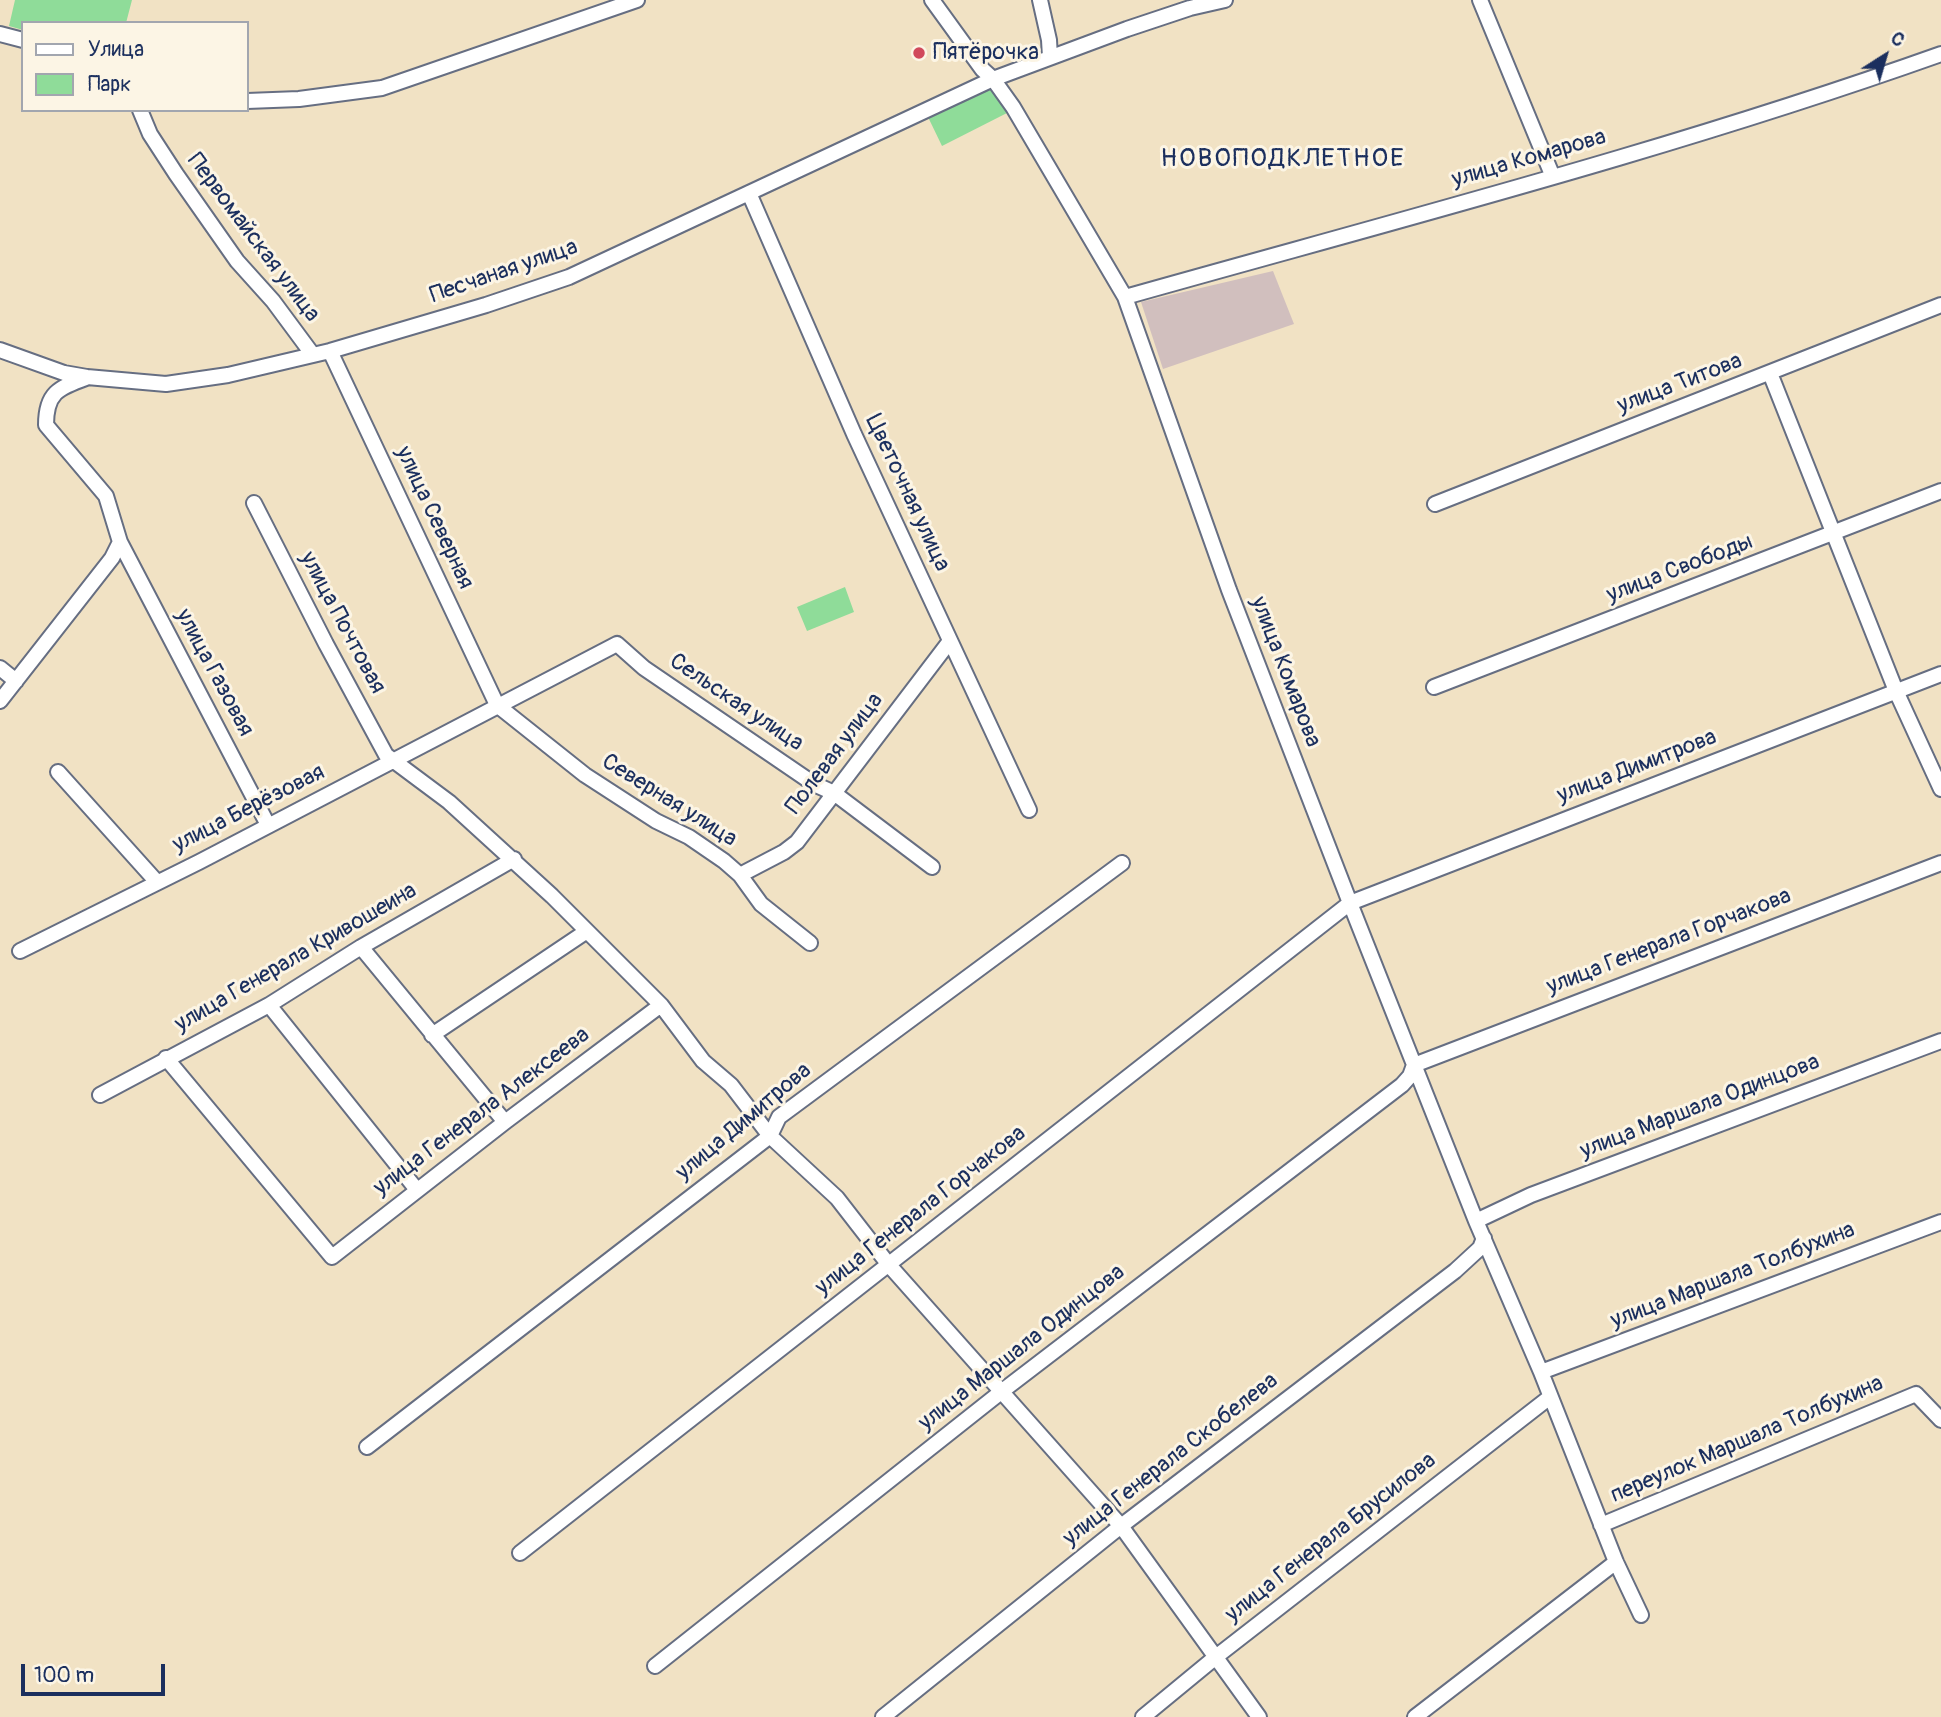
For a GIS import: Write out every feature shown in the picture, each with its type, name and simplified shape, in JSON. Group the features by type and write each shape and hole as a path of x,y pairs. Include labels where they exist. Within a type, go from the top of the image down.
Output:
{"street":[{"path":"248,101 299,99 382,88 637,0"},
{"path":"932,0 982,69 993,79"},
{"path":"1040,0 1049,40 1049,57"},
{"name":"Песчаная улица","path":"0,350 64,373 166,384 228,375 330,351 486,305 569,277 993,79 1189,8 1225,0"},
{"path":"1480,0 1553,177"},
{"path":"0,34 21,39"},
{"name":"улица Комарова","path":"1125,296 1553,177 1839,90 1941,54"},
{"name":"улица Комарова","path":"993,79 1013,107 1125,296 1229,590 1350,904 1476,1221 1541,1372 1615,1562 1641,1615"},
{"name":"Первомайская улица","path":"141,112 150,134 237,261 273,300 313,355"},
{"name":"Цветочная улица","path":"749,193 854,434 1029,810"},
{"name":"улица Титова","path":"1435,504 1941,305"},
{"name":"улица Северная","path":"330,351 497,705"},
{"path":"1770,373 1896,691 1941,789"},
{"name":"улица Газовая","path":"87,377 72,383 51,398 46,408 46,425 106,496 120,542 268,825"},
{"name":"улица Свободы","path":"1434,687 1941,491"},
{"name":"улица Почтовая","path":"254,503 386,755 449,802 514,859 661,1005 704,1061 731,1085 770,1136 837,1198 889,1265 1121,1526 1259,1717"},
{"path":"0,701 113,558 120,542"},
{"name":"Полевая улица","path":"740,875 792,847 950,641"},
{"name":"улица Берёзовая","path":"20,951 617,644"},
{"name":"Сельская улица","path":"617,644 644,668 814,784 834,793 932,867"},
{"path":"0,668 16,681"},
{"name":"улица Димитрова","path":"1350,904 1941,674"},
{"name":"Северная улица","path":"497,705 585,775 724,861 740,875 761,904 810,943"},
{"path":"58,772 156,881"},
{"name":"улица Генерала Кривошеина","path":"100,1096 166,1058 269,1005 361,947 514,859"},
{"name":"улица Димитрова","path":"367,1447 770,1136 779,1117 1122,863"},
{"name":"улица Генерала Горчакова","path":"1414,1065 1941,863"},
{"name":"улица Генерала Горчакова","path":"520,1553 1350,904"},
{"path":"432,1035 587,931"},
{"path":"361,947 505,1122"},
{"path":"269,1005 417,1190"},
{"name":"улица Генерала Алексеева","path":"166,1058 332,1257 661,1005"},
{"name":"улица Маршала Одинцова","path":"1476,1221 1531,1195 1941,1041"},
{"name":"улица Маршала Одинцова","path":"655,1666 1001,1392 1402,1085 1410,1076 1414,1065"},
{"name":"улица Маршала Толбухина","path":"1541,1372 1941,1222"},
{"name":"улица Генерала Скобелева","path":"883,1717 1121,1526 1455,1271 1480,1248 1484,1238"},
{"name":"переулок Маршала Толбухина","path":"1601,1525 1916,1394 1941,1420"},
{"name":"улица Генерала Брусилова","path":"1143,1717 1217,1656 1549,1397"},
{"path":"1415,1717 1615,1562"}],"shaded area":[{"path":"1273,271 1294,324 1163,369 1141,302"}],"green space":[{"path":"15,0 132,0 127,21 21,21 21,29 9,26"},
{"path":"992,85 1007,113 942,146 928,117"},
{"path":"845,587 854,612 807,631 797,607"}],"place":[{"name":"Пятёрочка","path":"919,53"}],"district":[{"name":"НОВОПОДКЛЕТНОЕ","path":"1283,159"}]}
